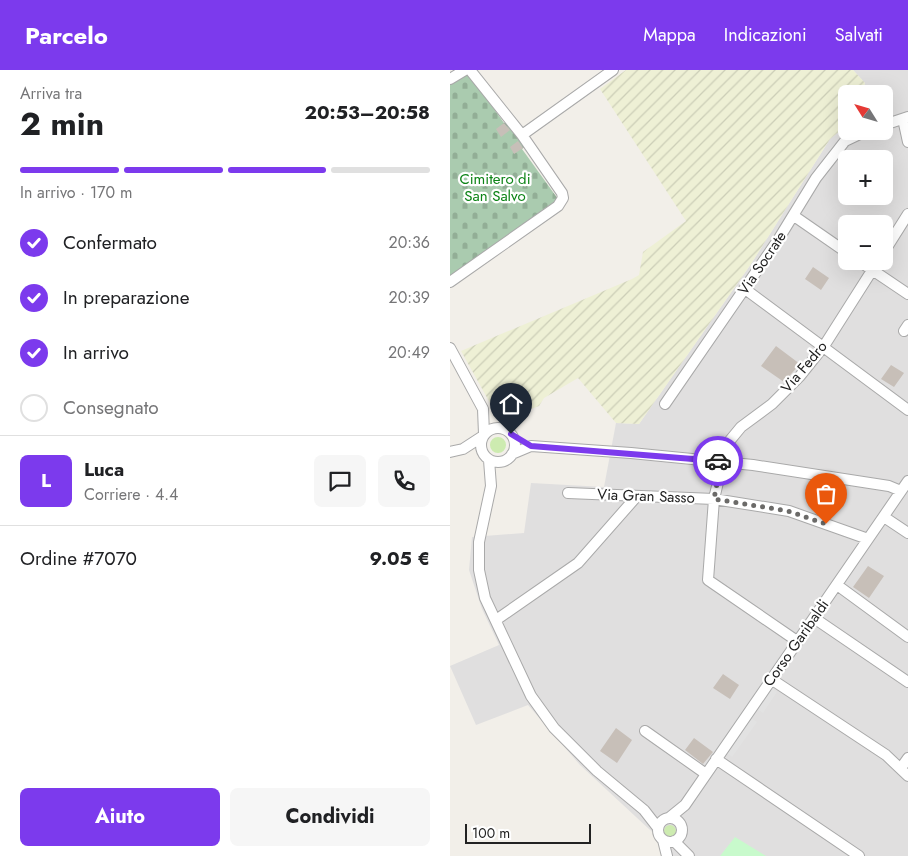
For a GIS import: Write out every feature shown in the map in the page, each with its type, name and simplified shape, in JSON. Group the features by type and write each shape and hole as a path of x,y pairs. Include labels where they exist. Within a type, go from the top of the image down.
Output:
{"street":[{"path":"450,79 464,70"},
{"path":"450,282 562,201 562,193 522,135 470,70"},
{"path":"522,135 613,70"},
{"path":"893,123 905,118 908,142"},
{"name":"Via Socrate","path":"665,404 794,216 816,178 845,142 849,140"},
{"path":"893,238 908,214"},
{"path":"794,216 838,246"},
{"path":"872,270 908,294"},
{"name":"Via Fedro","path":"797,642 708,580 714,499 721,462 726,444 741,426 772,404 800,376 824,346 872,270"},
{"path":"745,288 908,410"},
{"path":"450,348 483,409 508,432 531,446 721,462 889,486 901,491"},
{"path":"483,409 484,435 481,447 487,458 491,486"},
{"path":"450,452 463,450 496,428 508,432 515,446 491,486 479,542 479,570 486,598 531,696 554,728 597,771 644,810 664,822 676,820 675,837 688,855"},
{"path":"463,450 500,462 531,446"},
{"name":"Corso Garibaldi","path":"668,856 685,805 908,481"},
{"name":"Via Gran Sasso","path":"568,493 714,499 788,511 868,539"},
{"path":"496,620 578,563 638,496"},
{"path":"884,517 908,534"},
{"path":"837,585 908,637"},
{"path":"814,618 908,682"},
{"path":"771,680 886,755 904,772 908,758"},
{"path":"645,731 706,774"},
{"path":"716,760 856,855"},
{"name":"Corso Garibaldi","path":"664,822 685,805"},
{"path":"664,822 659,835 675,837"}],"shaded area":[{"path":"853,70 908,70 908,856 661,856 663,842 580,765 528,705 476,725 450,666 499,645 482,609 469,570 472,537 524,533 531,483 604,487 616,423 639,424 751,264 830,139 838,132 838,140 893,140 893,85 864,85 865,83"},
{"path":"772,688 777,692 763,713 757,709"},
{"path":"751,718 757,722 732,757 727,753"}],"green space":[{"path":"626,70 853,70 865,83 864,85 838,85 838,132 830,139 751,264 639,424 616,423 578,378 544,398 539,406 500,421 461,351 639,275 643,252 686,221 600,89"},
{"name":"Cimitero di San Salvo","path":"468,72 504,123 506,122 527,145 522,149 558,199 450,276 450,85"},
{"path":"495,437 501,437 506,442 504,451 495,453 490,448 490,442"},
{"path":"668,825 672,825 676,831 672,837 668,837 664,833 664,829"},
{"path":"735,837 766,856 720,856"}],"building":[{"path":"504,123 510,130 501,137 496,129"},
{"path":"518,141 523,148 514,154 510,147"},
{"path":"813,267 829,278 821,290 805,279"},
{"path":"776,346 800,364 784,382 761,366"},
{"path":"891,365 904,373 894,387 881,379"},
{"path":"868,566 884,576 869,598 853,587"},
{"path":"723,674 739,685 730,699 713,688"},
{"path":"616,728 632,740 617,763 600,751"},
{"path":"694,738 713,752 703,764 685,750"}],"way so far":[{"path":"718,461 721,462 714,499 788,511 826,524"}],"route":[{"path":"511,434 531,446 630,452 718,461"}]}
